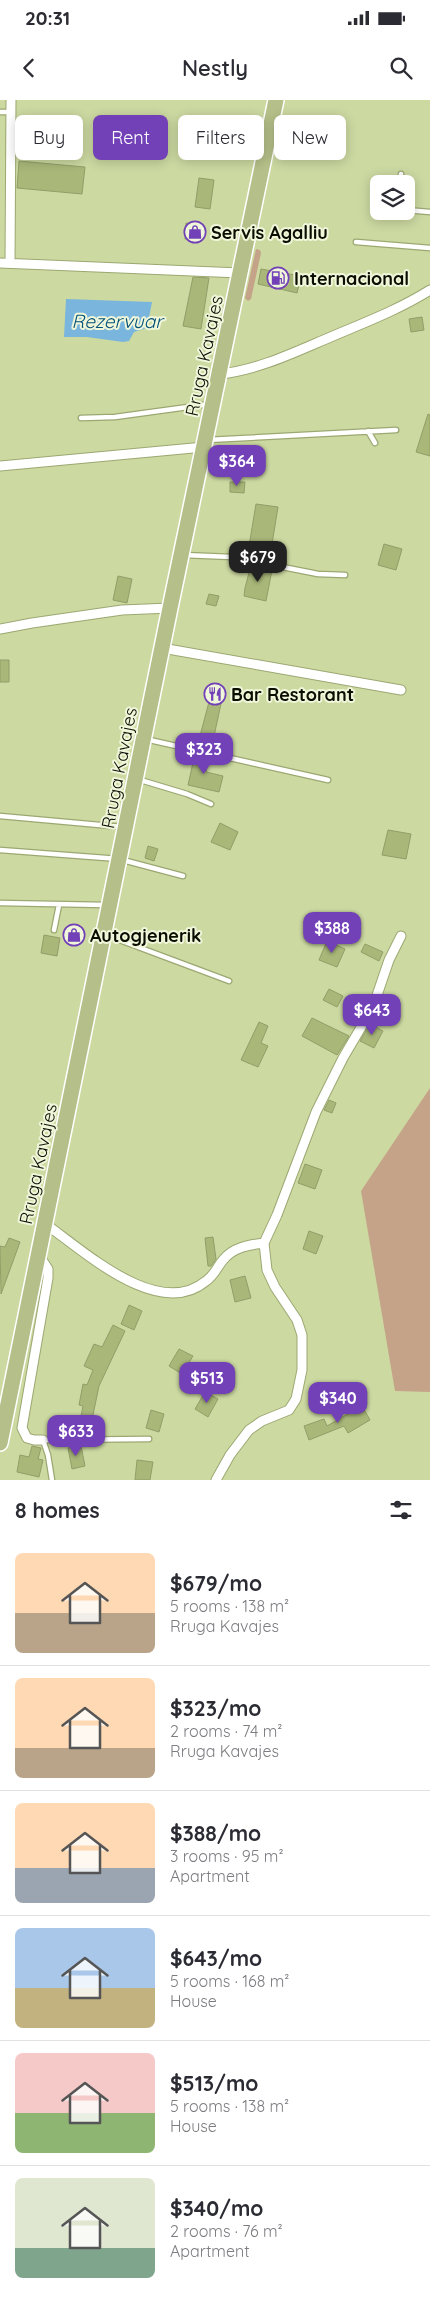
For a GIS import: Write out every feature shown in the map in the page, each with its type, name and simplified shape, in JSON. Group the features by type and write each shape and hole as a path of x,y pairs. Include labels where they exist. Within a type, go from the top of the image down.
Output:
{"main road":[{"name":"Rruga Kavajes","path":"0,1443 170,608 276,100"}],"street":[{"path":"10,263 11,100"},
{"path":"0,263 240,273"},
{"path":"220,374 235,372 291,354 372,320 430,290"},
{"path":"0,466 205,444"},
{"path":"0,629 122,610 170,608"},
{"path":"162,648 401,690"},
{"path":"216,1480 230,1455 249,1430 262,1421 290,1410 296,1399 301,1377 302,1335 297,1320 275,1287 267,1270 264,1243 277,1215 316,1112 343,1058 373,1007 389,960 401,936"},
{"path":"44,1224 115,1274 165,1294 179,1294 194,1289 206,1282 224,1259 234,1250 243,1246 264,1243"},
{"path":"38,1254 48,1269 48,1278 22,1428 27,1438 43,1440"}],"lane":[{"path":"0,112 12,112"},
{"path":"415,211 430,212"},
{"path":"356,242 430,248"},
{"path":"81,418 115,417 214,404"},
{"path":"205,444 396,430"},
{"path":"368,431 375,443"},
{"path":"182,554 240,558 318,574 345,575"},
{"path":"144,739 328,780"},
{"path":"136,778 187,794 210,804"},
{"path":"0,816 126,827"},
{"path":"0,850 119,859 183,876"},
{"path":"0,903 110,905"},
{"path":"54,930 59,905"},
{"path":"104,935 228,981"},
{"path":"52,1480 48,1455 43,1440 150,1439"}],"shaded area":[{"path":"256,249 260,250 261,253 251,299 248,301 245,298"},
{"path":"430,1088 430,1392 395,1391 361,1191"}],"water":[{"name":"Rezervuar","path":"66,299 152,302 147,328 134,332 129,341 123,342 87,337 64,337"}],"building":[{"path":"19,161 85,167 82,194 17,188"},
{"path":"199,178 214,180 210,209 195,207"},
{"path":"186,223 201,224 201,239 185,239"},
{"path":"261,269 301,276 297,293 258,284"},
{"path":"193,277 209,278 201,329 183,326"},
{"path":"422,317 424,330 411,332 409,319"},
{"path":"428,414 430,415 430,456 416,452"},
{"path":"230,482 245,482 244,493 230,492"},
{"path":"256,504 278,507 271,550 249,546"},
{"path":"384,544 402,549 396,570 378,565"},
{"path":"251,565 272,570 266,601 244,596"},
{"path":"118,576 132,579 127,603 113,600"},
{"path":"209,594 219,596 216,606 206,604"},
{"path":"0,660 9,660 9,682 0,682"},
{"path":"213,687 224,690 211,750 197,747"},
{"path":"195,754 209,758 206,772 223,776 219,792 188,785"},
{"path":"220,823 238,832 230,850 211,842"},
{"path":"388,830 411,834 406,859 382,855"},
{"path":"148,846 158,849 154,861 145,858"},
{"path":"44,935 60,938 57,956 41,953"},
{"path":"327,941 345,949 337,967 319,960"},
{"path":"365,944 383,952 379,961 361,952"},
{"path":"329,989 343,996 337,1007 323,1000"},
{"path":"312,1018 349,1036 337,1055 302,1036"},
{"path":"259,1022 268,1026 261,1043 268,1046 258,1067 241,1060"},
{"path":"370,1024 383,1031 374,1048 360,1041"},
{"path":"329,1100 336,1103 332,1113 324,1110"},
{"path":"305,1164 322,1170 315,1189 298,1183"},
{"path":"309,1231 323,1236 316,1254 303,1249"},
{"path":"213,1237 216,1259 211,1266 208,1266 205,1238"},
{"path":"9,1238 20,1242 1,1294 0,1246 5,1247"},
{"path":"245,1276 251,1298 235,1302 230,1280"},
{"path":"129,1305 142,1311 134,1330 121,1324"},
{"path":"113,1325 125,1331 99,1386 89,1434 78,1432 83,1406 79,1405 83,1384 87,1385 93,1370 84,1366 94,1344 102,1347"},
{"path":"179,1349 193,1356 182,1374 169,1366"},
{"path":"205,1392 218,1399 208,1417 195,1409"},
{"path":"362,1406 370,1420 348,1433 344,1426 309,1440 304,1426 324,1419 327,1426"},
{"path":"151,1410 164,1414 159,1432 146,1428"},
{"path":"32,1446 41,1448 38,1459 43,1460 39,1477 17,1472 20,1455 29,1457"},
{"path":"81,1446 85,1466 72,1469 68,1448"},
{"path":"137,1460 153,1462 150,1480 135,1480"}],"place":[{"name":"Servis Agalliu","path":"195,232"},
{"name":"Internacional","path":"278,278"},
{"name":"Bar Restorant","path":"215,694"},
{"name":"Autogjenerik","path":"74,935"}]}
